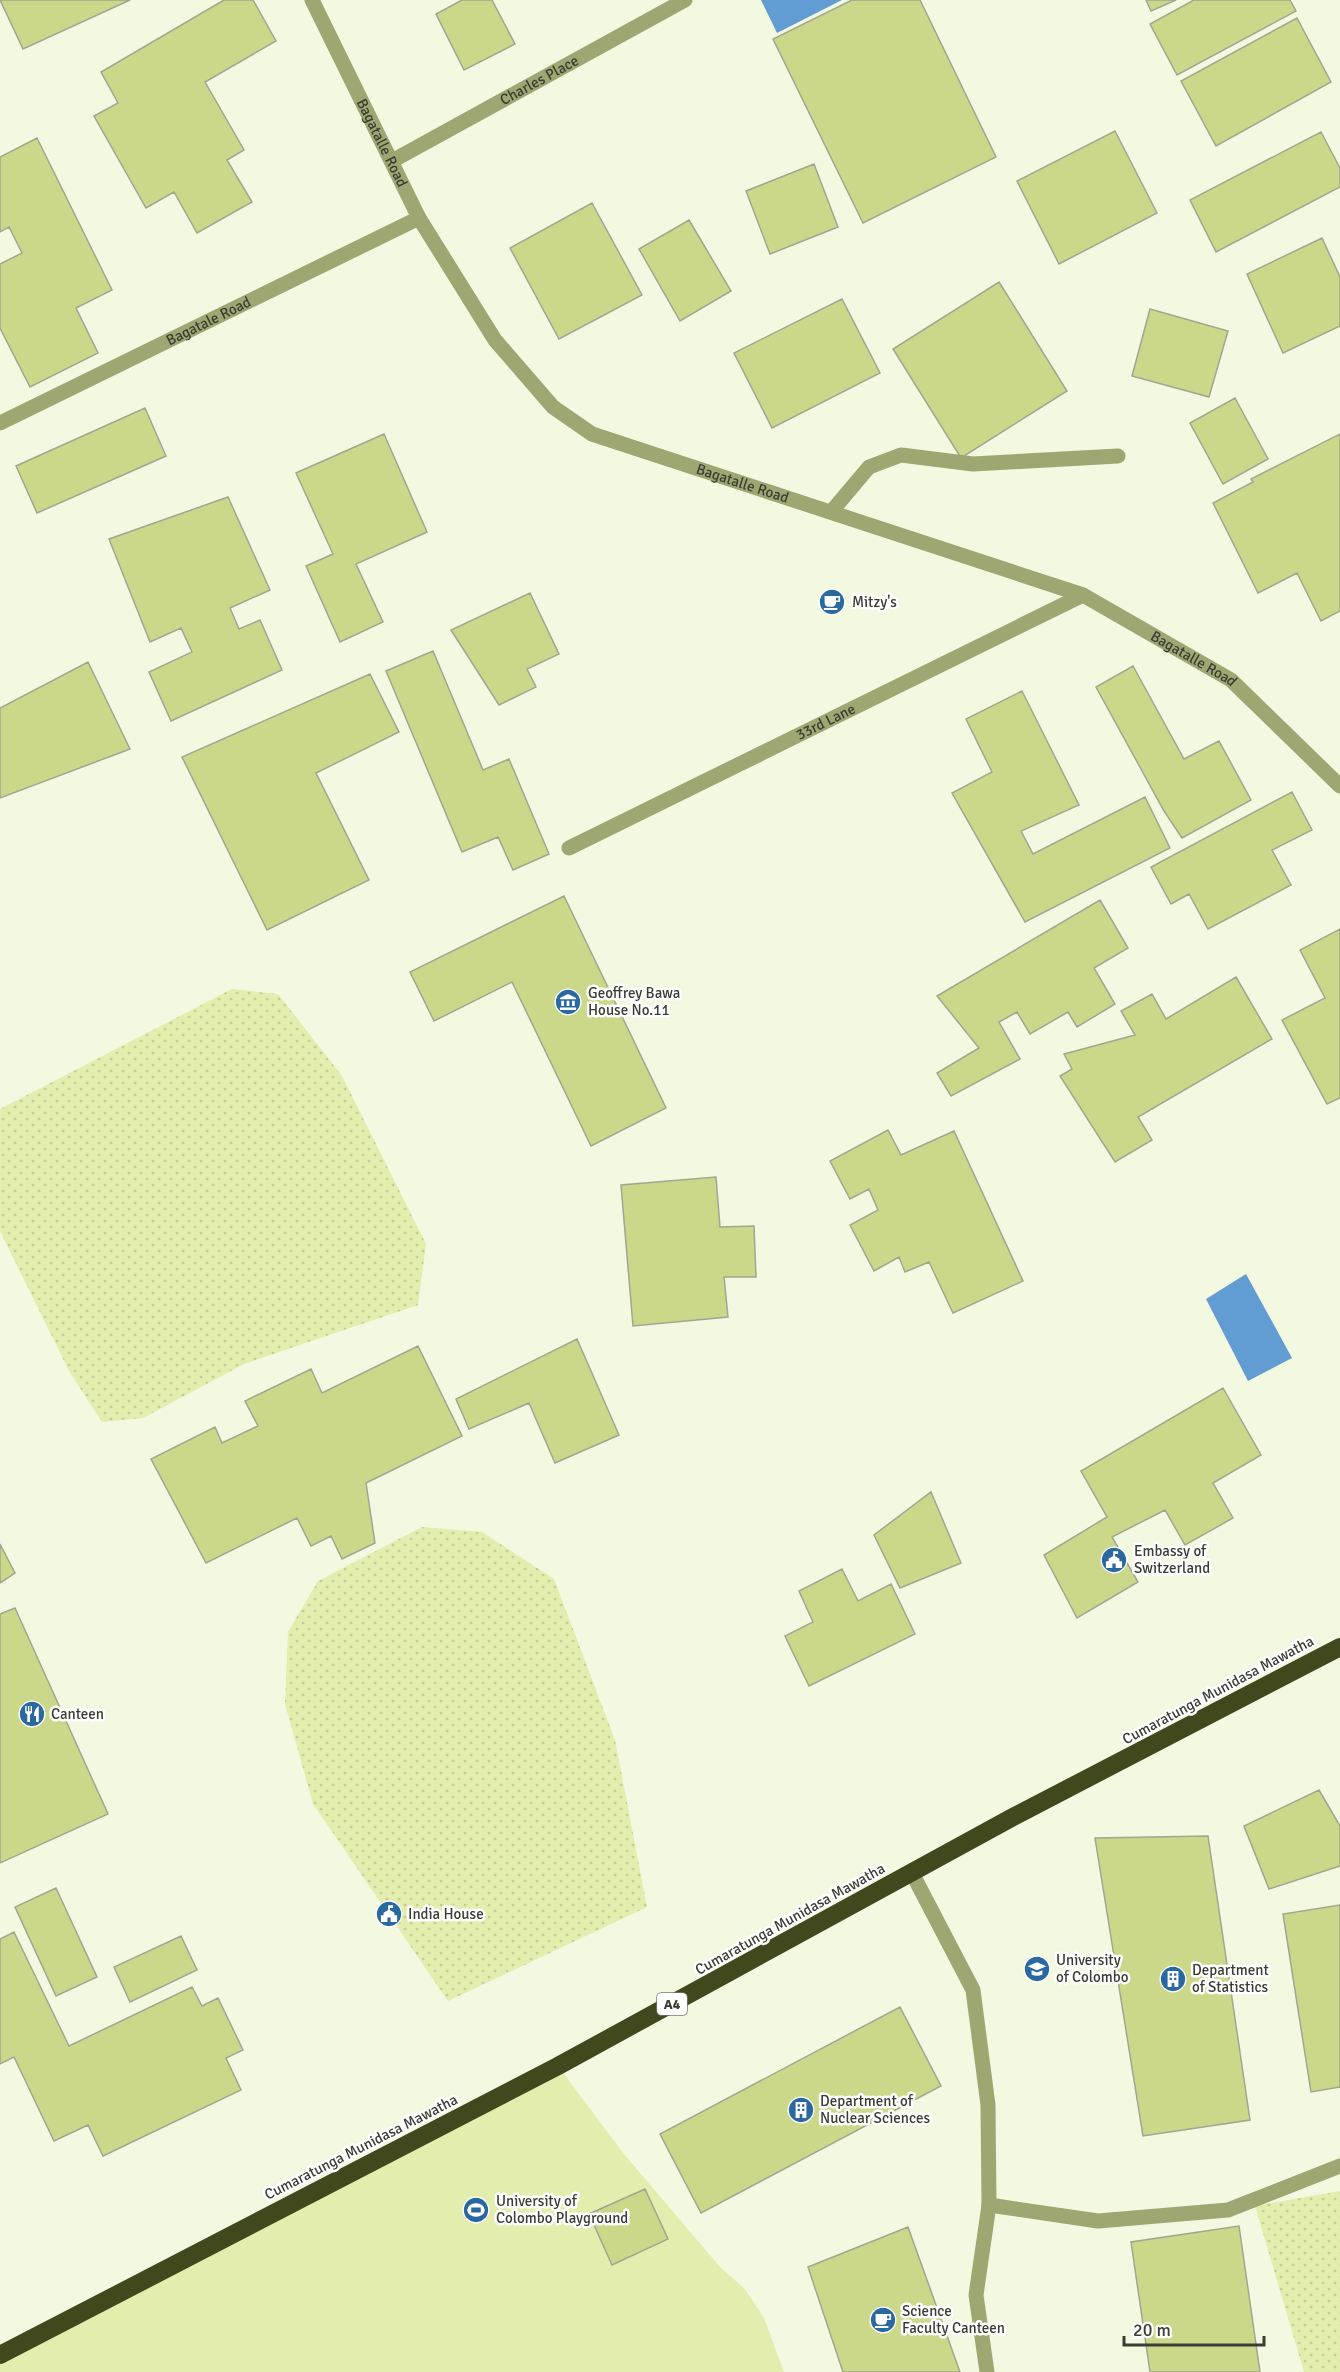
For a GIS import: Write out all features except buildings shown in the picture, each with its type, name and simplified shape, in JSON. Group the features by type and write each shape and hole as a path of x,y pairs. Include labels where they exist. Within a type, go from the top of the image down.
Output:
{"highway":[{"name":"Cumaratunga Munidasa Mawatha","path":"0,2355 558,2066 1013,1817 1340,1647"}],"street":[{"name":"Bagatalle Road","path":"312,0 419,218 495,340 553,407 592,434 1083,595 1231,680 1340,786"},
{"name":"Charles Place","path":"392,161 685,0"},
{"name":"Bagatale Road","path":"0,423 419,218"},
{"path":"831,512 869,467 901,455 973,464 1118,456"},
{"name":"33rd Lane","path":"569,848 1083,595"},
{"path":"912,1873 973,1990 988,2105 989,2205 976,2295 987,2372"},
{"path":"989,2205 1098,2221 1228,2210 1340,2166"}],"green space":[{"path":"232,989 278,994 342,1076 426,1244 418,1305 244,1364 143,1418 102,1422 69,1371 0,1231 0,1109"},
{"path":"422,1527 482,1532 554,1579 615,1740 647,1907 448,2001 313,1804 285,1704 288,1632 318,1581"},
{"name":"University of Colombo Playground","path":"558,2066 624,2154 720,2267 745,2289 764,2318 784,2372 0,2372 0,2355"},
{"path":"1340,2191 1340,2372 1304,2372 1255,2206"}],"water":[{"path":"761,0 842,0 777,33"},
{"path":"1246,1274 1292,1358 1248,1381 1206,1299"}],"place":[{"name":"Mitzy's","path":"832,602"},
{"name":"Geoffrey Bawa House No.11","path":"568,1002"},
{"name":"Embassy of Switzerland","path":"1114,1560"},
{"name":"Canteen","path":"32,1714"},
{"name":"India House","path":"389,1914"},
{"name":"University of Colombo","path":"1037,1969"},
{"name":"Department of Statistics","path":"1173,1979"},
{"name":"Department of Nuclear Sciences","path":"801,2110"},
{"name":"University of Colombo Playground","path":"476,2210"},
{"name":"Science Faculty Canteen","path":"883,2320"}]}
